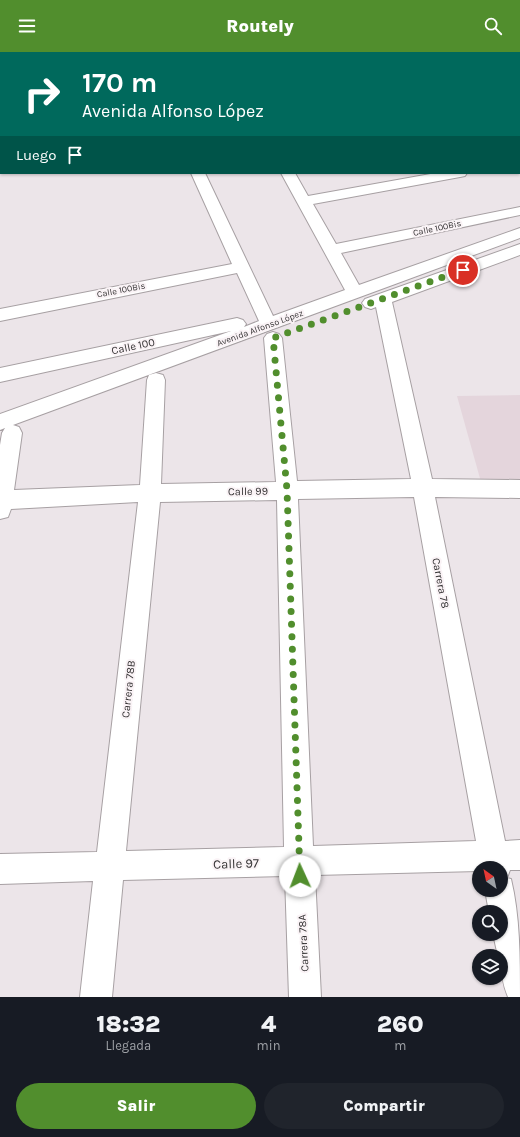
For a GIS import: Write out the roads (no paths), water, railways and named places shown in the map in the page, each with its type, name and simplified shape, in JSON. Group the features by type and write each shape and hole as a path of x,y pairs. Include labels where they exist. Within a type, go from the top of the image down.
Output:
{"street":[{"name":"Carrera 78A","path":"198,174 269,327 287,490 305,997"},
{"path":"289,174 355,293"},
{"path":"304,201 454,174"},
{"name":"Calle 100Bis","path":"331,250 520,211"},
{"name":"Avenida Alfonso López","path":"4,431 355,293 520,232"},
{"name":"Avenida Alfonso López","path":"4,431 156,380 269,327 383,299 520,249"},
{"name":"Calle 100Bis","path":"0,314 242,267"},
{"name":"Carrera 78","path":"383,299 422,488 503,860"},
{"name":"Calle 100","path":"0,375 269,327"},
{"name":"Carrera 78B","path":"96,997 150,493 156,380"},
{"path":"1,503 4,431"},
{"name":"Calle 99","path":"1,503 150,493 422,488 520,489"},
{"name":"Calle 97","path":"0,870 299,861 503,860"},
{"path":"501,897 520,987"}]}
